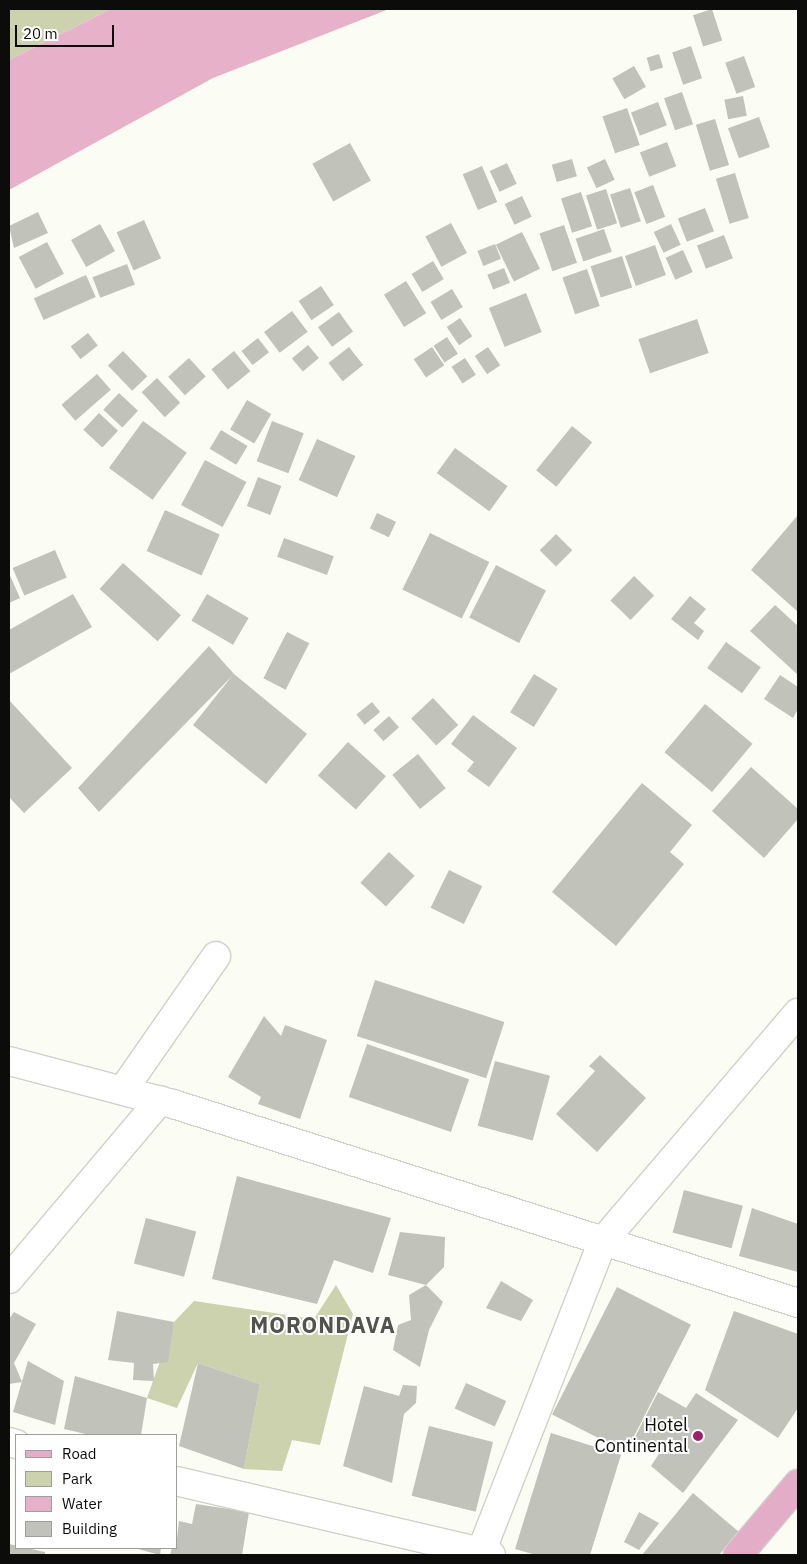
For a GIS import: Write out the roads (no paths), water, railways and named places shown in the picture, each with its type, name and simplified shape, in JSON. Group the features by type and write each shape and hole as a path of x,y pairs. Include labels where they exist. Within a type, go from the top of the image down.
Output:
{"main road":[{"path":"738,1555 798,1484"}],"street":[{"path":"123,1090 216,956"},
{"path":"178,1481 484,1554 603,1241 798,1013"},
{"path":"9,1061 160,1100 798,1303"},
{"path":"9,1279 160,1100"}],"water":[{"path":"111,9 389,9 213,78 9,190 9,60"}],"place":[{"name":"Hotel Continental","path":"698,1436"}],"district":[{"name":"MORONDAVA","path":"323,1325"}]}
